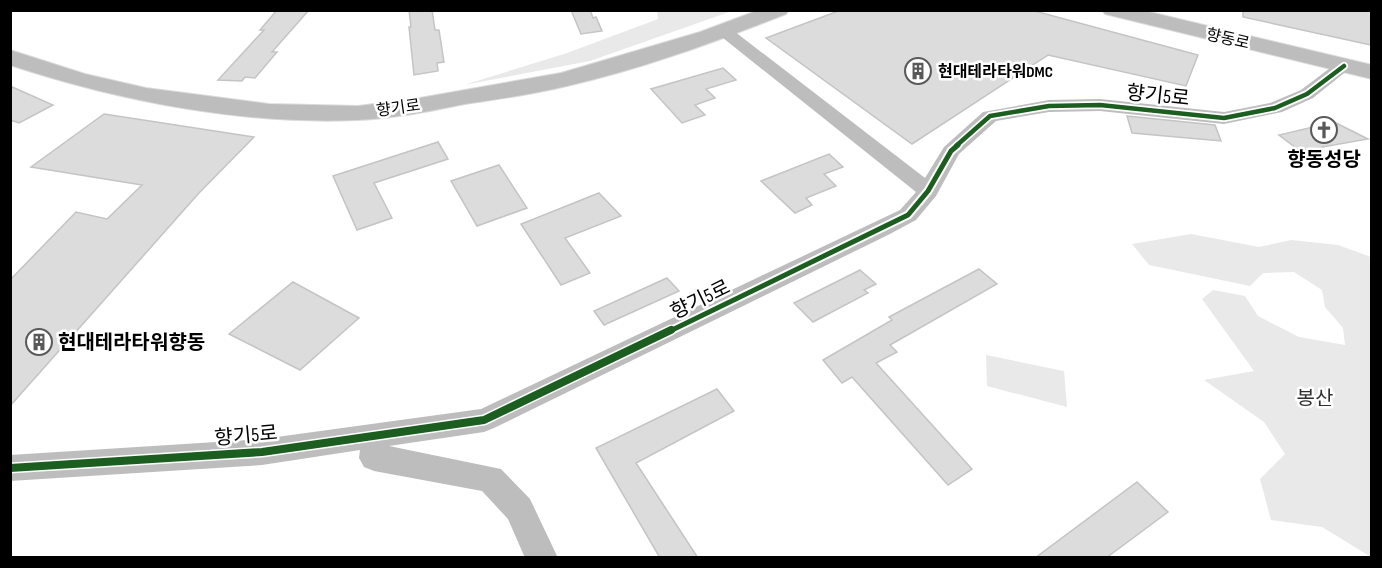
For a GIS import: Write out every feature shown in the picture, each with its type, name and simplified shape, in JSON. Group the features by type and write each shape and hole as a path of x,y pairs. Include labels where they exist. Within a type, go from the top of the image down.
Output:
{"main road":[{"name":"향기로","path":"10,57 79,80 146,95 269,111 358,112 414,106 564,80 724,31 779,10"},
{"name":"향동로","path":"1112,10 1371,72"}],"street":[{"path":"724,31 928,191"},
{"name":"향기5로","path":"10,468 262,452 318,444 375,447 484,420 908,215 928,191 951,151 990,116 1049,106 1100,105 1224,118 1275,108 1307,94 1344,66"},
{"path":"375,447 490,479 519,509 542,558"}],"green space":[{"path":"657,11 732,11 590,61 464,85 567,53 658,19"},
{"name":"봉산","path":"1191,234 1259,247 1291,240 1338,245 1371,257 1371,557 1322,527 1271,520 1260,479 1285,454 1264,422 1204,380 1254,371 1202,299 1213,290 1245,296 1258,316 1299,337 1345,345 1343,328 1325,307 1322,290 1294,272 1263,273 1250,286 1149,265 1132,244"},
{"path":"986,355 1064,371 1067,407 987,386"}],"building":[{"path":"277,10 309,10 272,52 277,52 255,78 245,77 242,81 218,80 264,30 260,30"},
{"path":"409,10 432,10 435,30 439,30 444,62 437,63 438,71 414,75"},
{"path":"571,10 590,10 602,31 581,34"},
{"name":"현대테라타워DMC","path":"841,10 1031,10 1198,55 1186,86 1048,55 912,144 766,38"},
{"path":"1243,10 1371,10 1371,45 1243,17"},
{"path":"723,68 736,80 706,89 715,98 695,105 705,115 682,123 651,89"},
{"path":"10,86 53,105 19,123 10,120"},
{"name":"현대테라타워향동","path":"104,114 254,137 199,193 10,406 10,280 76,212 107,219 142,185 31,167"},
{"path":"1127,116 1215,125 1221,141 1132,133"},
{"name":"향동성당","path":"1334,122 1368,139 1300,151 1279,135"},
{"path":"438,142 448,159 374,183 392,218 357,230 333,176"},
{"path":"829,154 843,167 824,174 836,186 806,198 812,205 795,213 761,181"},
{"path":"499,165 527,208 477,226 451,181"},
{"path":"599,193 621,216 565,238 590,273 561,285 521,224"},
{"path":"979,269 997,284 890,345 897,352 876,363 972,469 948,485 852,377 842,383 823,360 892,320 889,317"},
{"path":"860,270 876,284 864,290 868,293 813,322 794,303"},
{"path":"667,278 679,291 604,325 594,311"},
{"path":"293,282 359,318 300,370 229,334"},
{"path":"717,389 734,411 636,463 698,558 660,558 596,448"},
{"path":"1137,482 1168,512 1106,558 1035,558"}],"cycle path":[{"path":"10,468 262,452 484,420 908,215 928,191 951,151 990,116 1049,106 1100,105 1224,118 1275,108 1307,94 1344,66"}],"place":[{"name":"현대테라타워DMC","path":"918,71"},
{"name":"향동성당","path":"1324,130"},
{"name":"현대테라타워향동","path":"39,342"}]}
